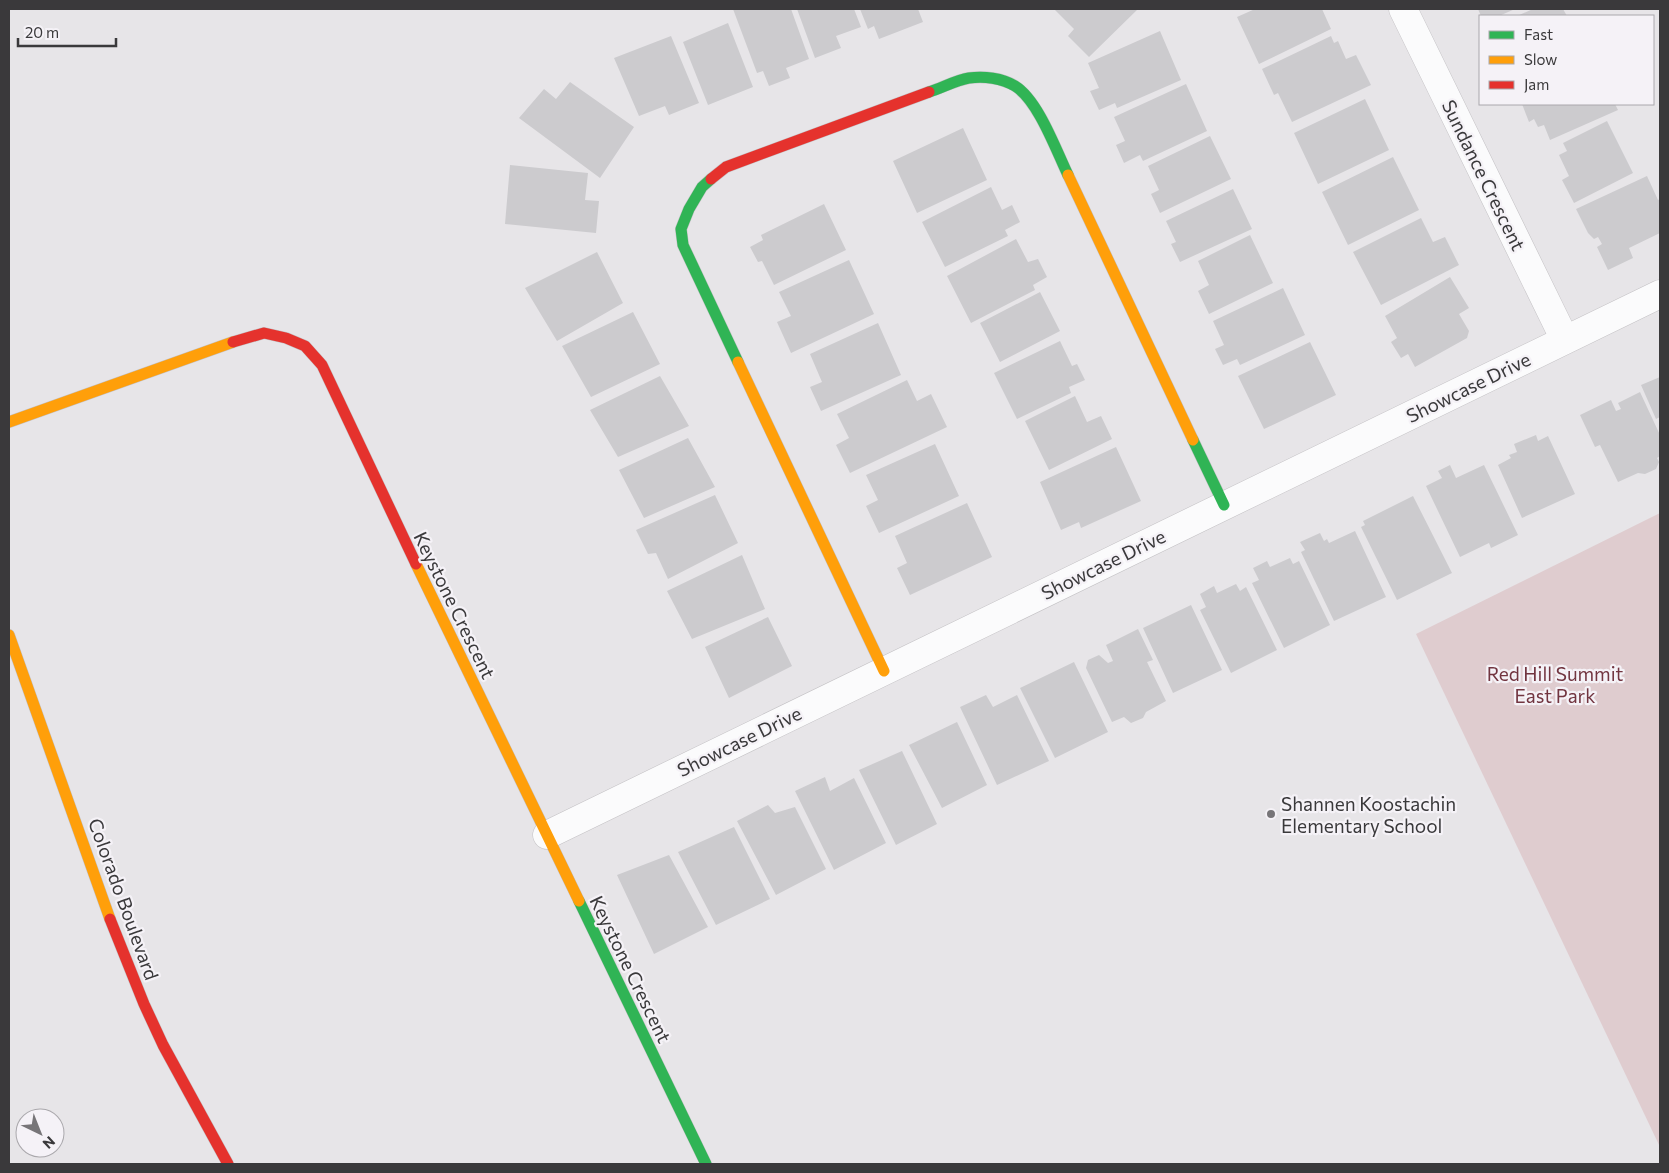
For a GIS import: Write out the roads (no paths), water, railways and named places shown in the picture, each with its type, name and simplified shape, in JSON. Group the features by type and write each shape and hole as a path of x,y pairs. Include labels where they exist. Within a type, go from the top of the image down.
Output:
{"street":[{"name":"Sundance Crescent","path":"1403,9 1564,340"},
{"path":"884,671 683,245 681,229 689,209 702,187 726,167 968,78 989,77 1011,82 1030,99 1044,125 1224,505"},
{"name":"Showcase Drive","path":"547,835 1660,294"},
{"name":"Keystone Crescent","path":"9,422 236,341 264,333 286,338 305,346 322,365 706,1164"},
{"name":"Colorado Boulevard","path":"9,635 98,883 144,1004 168,1055 228,1164"}],"place":[{"name":"Shannen Koostachin Elementary School","path":"1271,814"}],"park label":[{"name":"Red Hill Summit East Park","path":"1555,684"}]}
